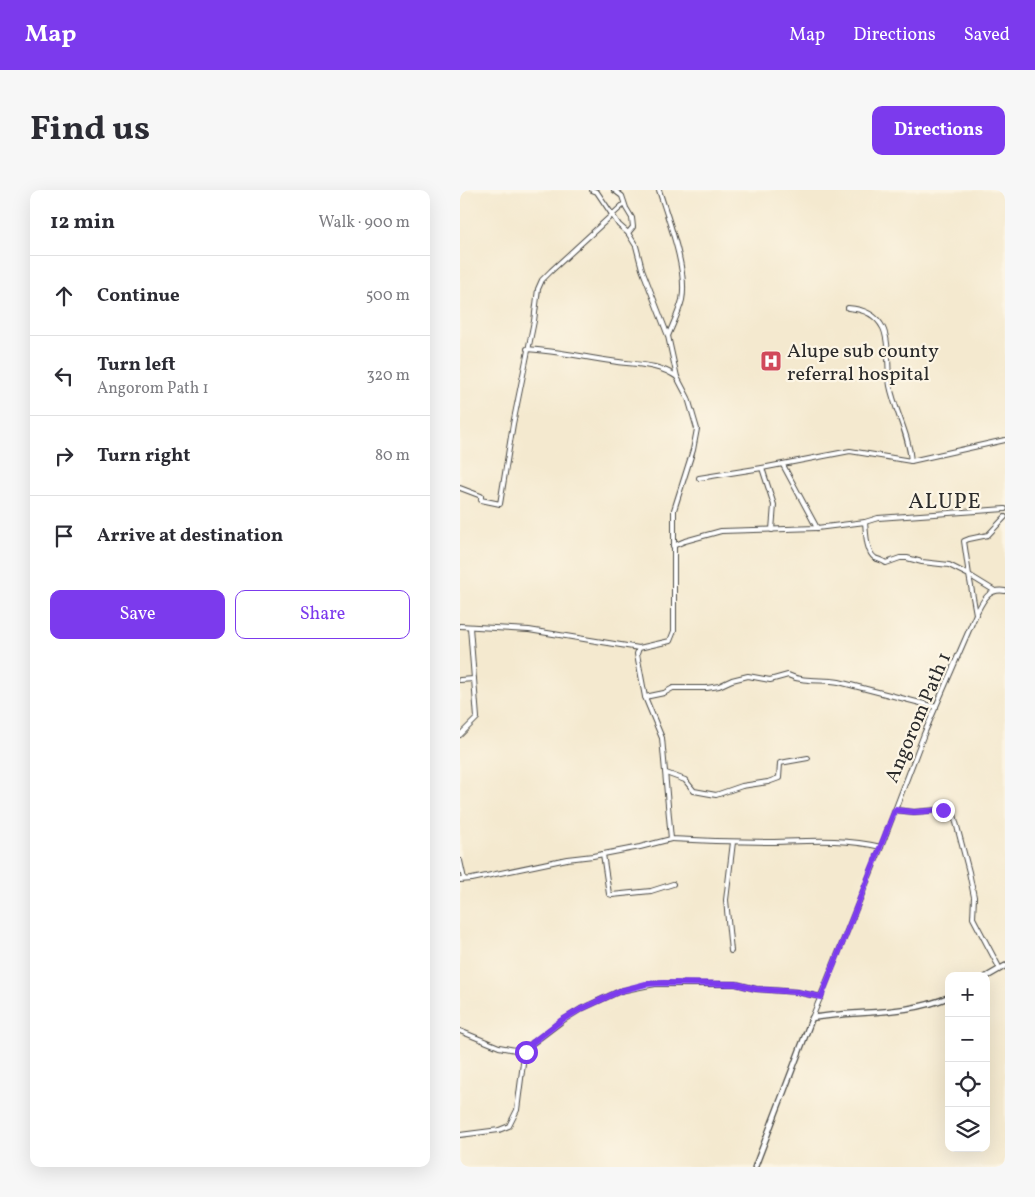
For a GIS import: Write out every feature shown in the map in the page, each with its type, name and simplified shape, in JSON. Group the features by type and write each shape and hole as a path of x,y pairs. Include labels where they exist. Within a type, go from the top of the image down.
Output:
{"street":[{"path":"460,626 530,630 639,648 670,640 674,630 674,510 693,450 697,429 688,398 678,376 668,336 642,269 636,246 628,233 619,225 598,191 592,190"},
{"path":"614,190 622,196"},
{"path":"622,190 624,204 632,218 633,227 628,233"},
{"path":"659,190 674,240 683,281 682,298 668,336"},
{"path":"460,488 481,496 481,500 500,504 527,349 534,321 538,289 542,280 624,204"},
{"path":"848,308 862,309 874,316 884,329 890,386 910,449 911,460"},
{"path":"527,349 547,350 622,363 652,366 678,376"},
{"path":"699,478 850,451 911,460 1005,440"},
{"path":"783,464 818,528"},
{"path":"762,468 774,505 772,530"},
{"path":"673,546 721,531 818,528 865,522 878,518 1005,509"},
{"path":"976,614 964,542 969,539 988,536 1005,517"},
{"path":"865,522 869,550 877,559 883,560 886,563 900,558 907,558 949,565 969,574 995,591 1005,592"},
{"name":"Angorom Path 1","path":"755,1167 812,1018 936,707 976,614 987,596 995,591"},
{"path":"460,736 477,718 470,627"},
{"path":"639,648 637,654 645,697 662,738 671,839"},
{"path":"645,697 673,688 719,686 748,676 770,680 788,675 798,680 839,682 936,707"},
{"path":"460,680 474,679"},
{"path":"666,773 685,780 694,791 716,795 742,786 768,782 779,778 780,763 808,758"},
{"path":"895,810 914,812 949,809 953,811 974,897 973,918 1000,969"},
{"path":"460,861 462,880 567,859 640,847 671,839 733,842 844,841 881,847"},
{"path":"731,952 726,900 733,842"},
{"path":"603,854 609,894 651,891 673,884"},
{"path":"990,975 1005,966"},
{"path":"460,1135 498,1130 511,1123 518,1110 523,1063 526,1052 532,1043 562,1020 620,991 646,984 736,984 756,989 797,992 821,997"},
{"path":"812,1018 863,1012 908,1010 945,999"},
{"path":"460,1031 499,1047 526,1052"}],"place":[{"name":"Alupe sub county referral hospital","path":"771,361"}],"district":[{"name":"ALUPE","path":"945,500"}],"route":[{"path":"526,1052 532,1043 562,1020 581,1009 620,991 646,984 736,984 756,989 797,992 821,997 895,810 914,812 943,810"}]}
